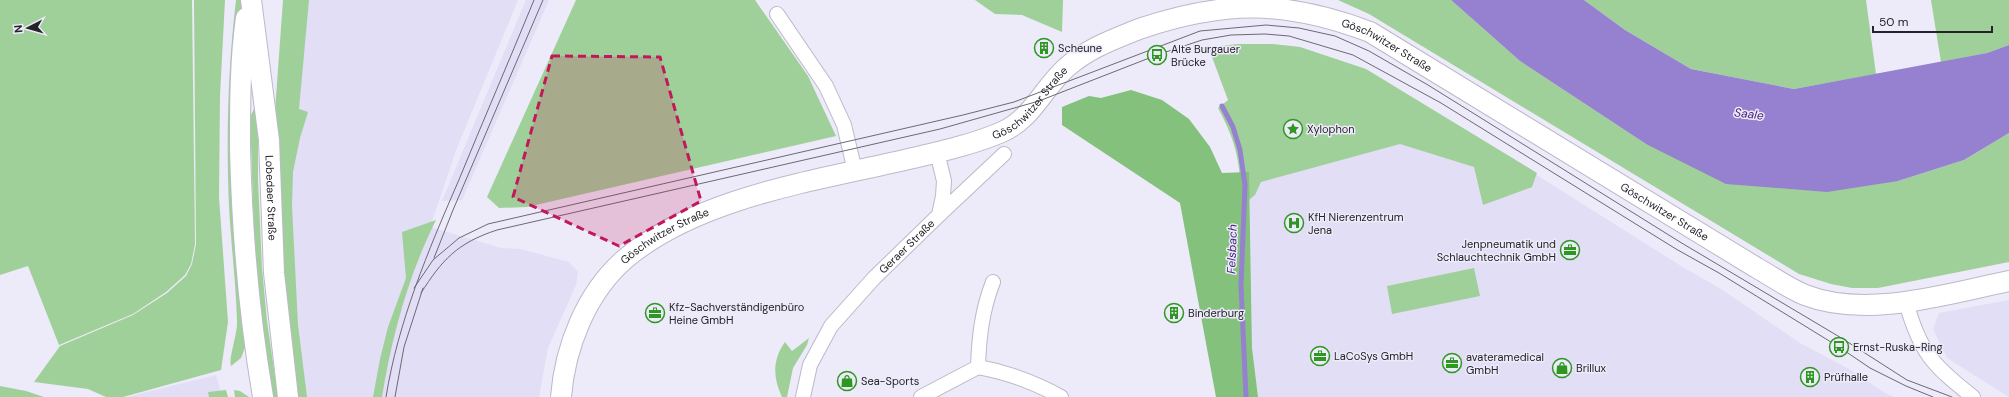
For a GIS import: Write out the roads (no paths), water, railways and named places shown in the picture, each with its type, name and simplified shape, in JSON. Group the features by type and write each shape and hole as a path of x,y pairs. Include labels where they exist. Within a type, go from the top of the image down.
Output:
{"main road":[{"name":"Lobedaer Straße","path":"250,0 243,38 240,121 241,186 247,285 263,397"},
{"name":"Lobedaer Straße","path":"250,0 269,140 274,273 288,397"},
{"name":"Göschwitzer Straße","path":"561,397 569,347 582,318 597,292 615,269 626,258 656,238 693,218 763,192 937,152 1002,133 1017,125 1065,69 1096,46 1194,10 1227,4 1282,3 1310,8 1340,17 1370,32 1793,289 1818,299 1852,304 1879,305 1906,302 2009,281"}],"street":[{"path":"777,14 826,86 844,125 855,171"},
{"name":"Geraer Straße","path":"937,152 944,181 939,215"},
{"name":"Geraer Straße","path":"803,397 810,365 831,326 874,278 1004,154"},
{"path":"978,367 981,320 993,282"},
{"path":"1906,302 1914,330 1929,358 1945,376 1973,397"},
{"path":"921,397 978,367 996,370 1041,387 1061,397"}],"water":[{"name":"Saale","path":"1451,0 1584,0 1625,30 1691,69 1794,89 1987,53 2009,45 2009,133 1964,160 1898,181 1827,192 1726,184 1646,144 1520,61"}],"waterway":[{"name":"Felsbach","path":"1222,106 1233,127 1240,150 1245,185 1241,285 1246,397"}],"tram line":[{"path":"386,397 398,341 415,287 534,0"},
{"path":"434,258 543,0"},
{"path":"414,288 433,260 459,238 488,224 1014,102 1200,31 1266,25 1299,28 1335,36 1369,51 1428,85 1680,242 1843,339 1907,380 1952,397"},
{"path":"421,293 436,271 452,254 471,241 497,230 940,129 1039,101 1157,55 1202,40 1231,35 1265,34 1289,36 1353,55 1441,103 1676,249 1719,273 1839,347 1870,368 1906,386 1933,397"},
{"path":"395,397 404,347 423,288"}],"place":[{"name":"Scheune","path":"1044,48"},
{"name":"Alte Burgauer Brücke","path":"1157,55"},
{"name":"Xylophon","path":"1293,129"},
{"name":"KfH Nierenzentrum Jena","path":"1294,223"},
{"name":"Jenpneumatik und Schlauchtechnik GmbH","path":"1570,250"},
{"name":"Kfz-Sachverständigenbüro Heine GmbH","path":"655,313"},
{"name":"Binderburg","path":"1174,313"},
{"name":"Ernst-Ruska-Ring","path":"1839,347"},
{"name":"LaCoSys GmbH","path":"1320,356"},
{"name":"avateramedical GmbH","path":"1452,363"},
{"name":"Brillux","path":"1562,368"},
{"name":"Prüfhalle","path":"1810,377"},
{"name":"Sea-Sports","path":"847,381"}]}
